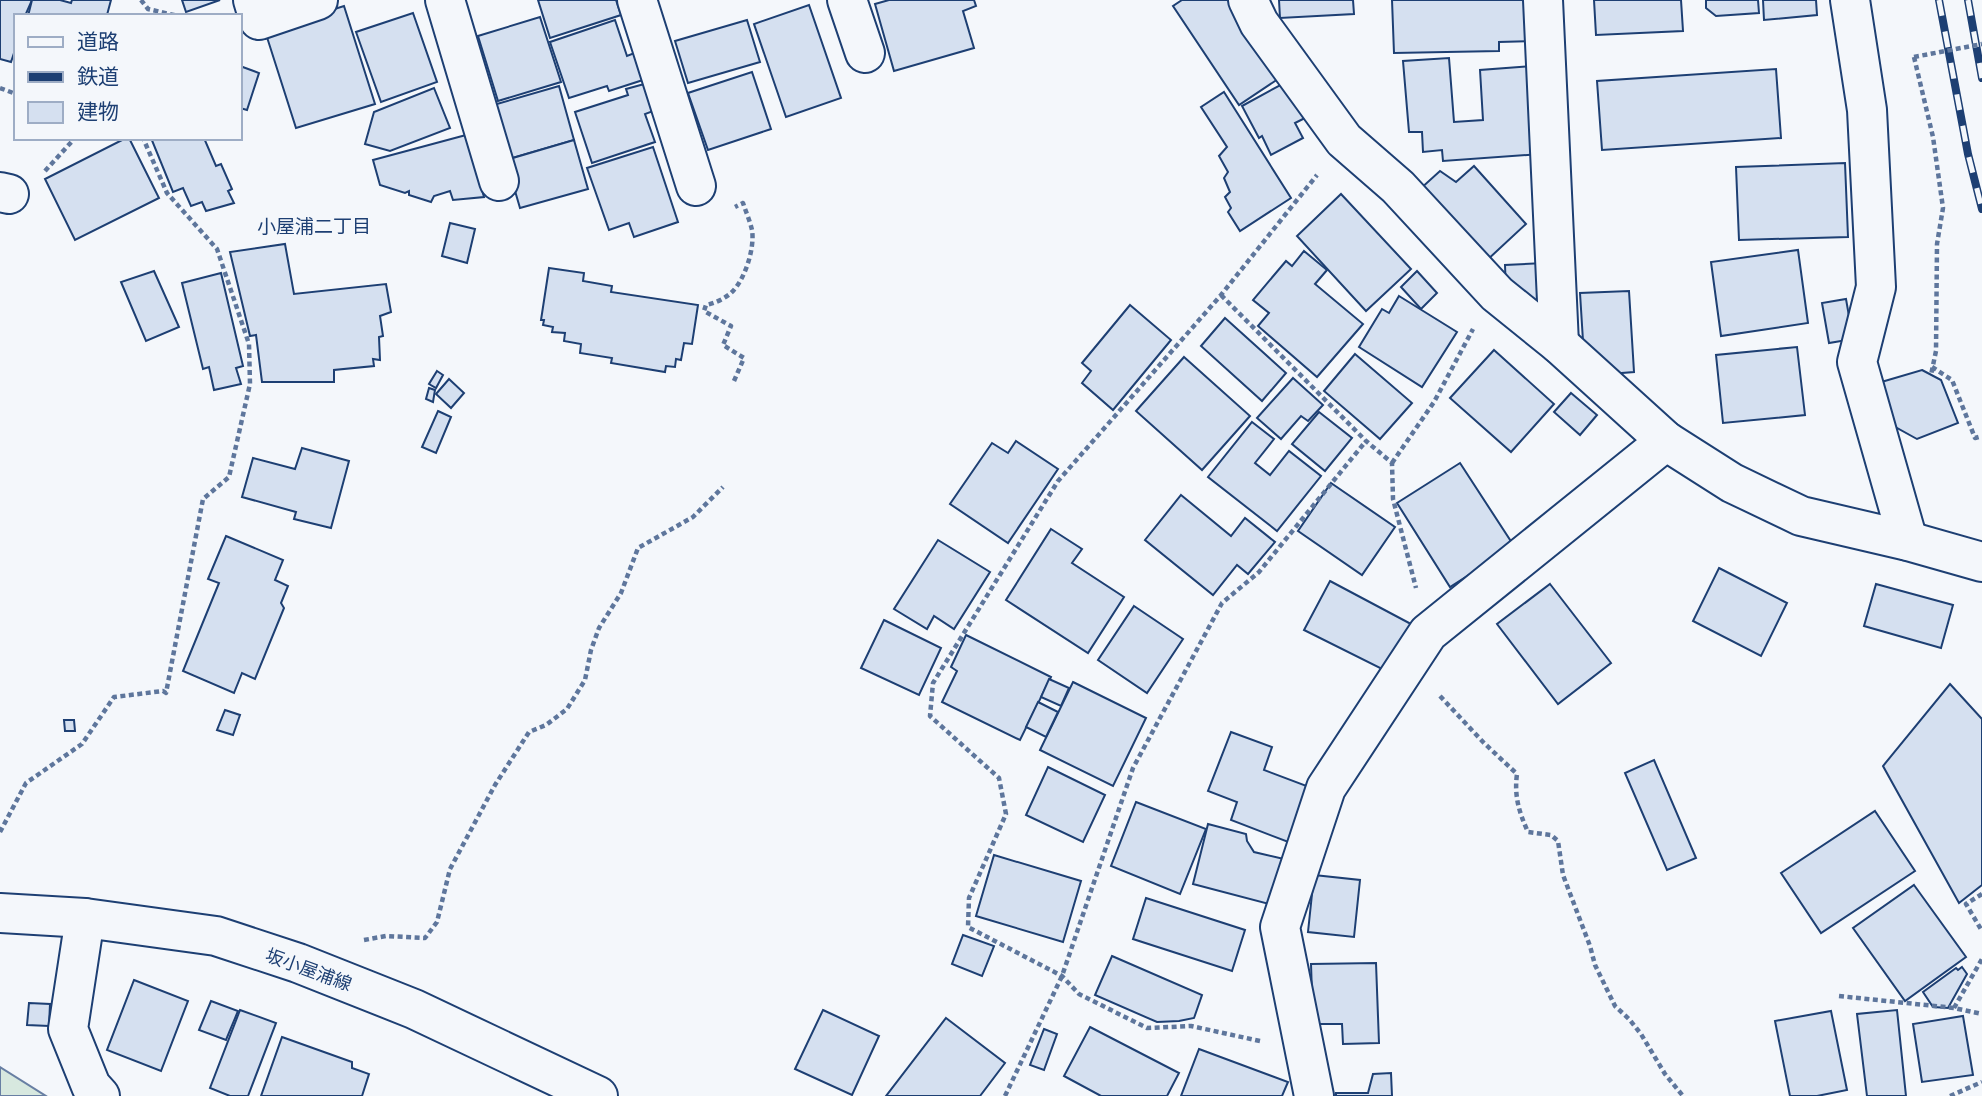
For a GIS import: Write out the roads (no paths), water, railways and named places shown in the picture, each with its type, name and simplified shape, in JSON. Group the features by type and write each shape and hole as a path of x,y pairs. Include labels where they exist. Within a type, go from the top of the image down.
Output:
{"street":[{"path":"253,0 259,20 318,0"},
{"path":"444,0 499,181"},
{"path":"636,0 696,186"},
{"path":"847,0 865,53"},
{"path":"1248,0 1259,23 1344,140 1398,187 1497,294 1559,344 1667,441 1732,483 1801,516 1908,541 1982,562"},
{"path":"1543,0 1559,344"},
{"path":"1850,0 1867,110 1876,287 1857,362 1908,541"},
{"path":"1314,1096 1280,927 1326,788 1428,633 1667,441"},
{"name":"坂小屋浦線","path":"0,913 85,918 216,936 298,963 414,1009 598,1096"},
{"path":"85,918 68,1029 91,1086 100,1096"}],"railway":[{"path":"1939,0 1968,154 1982,209"},
{"path":"1968,0 1982,78"}],"district":[{"name":"小屋浦二丁目","path":"314,225"}]}
